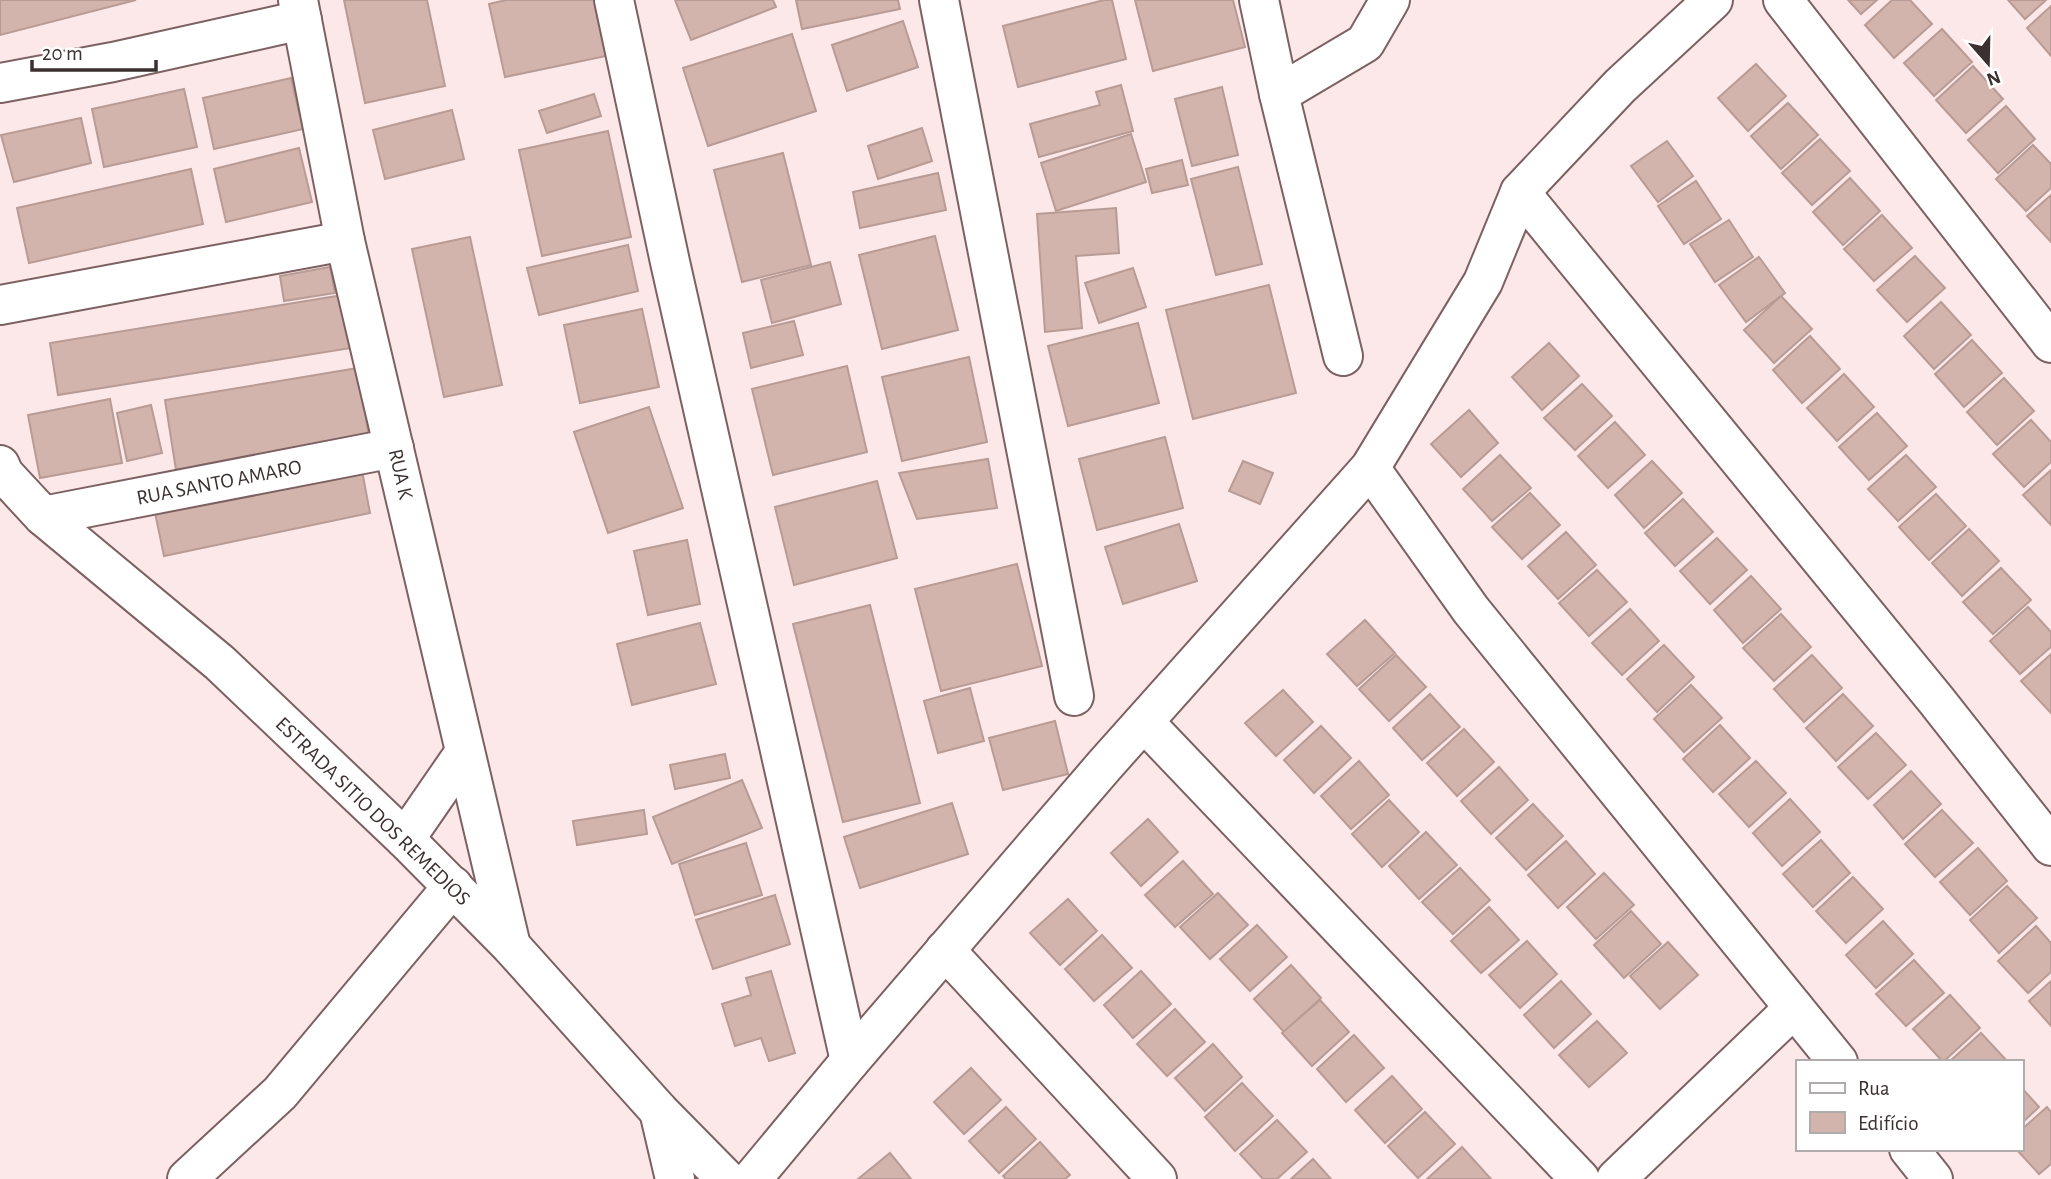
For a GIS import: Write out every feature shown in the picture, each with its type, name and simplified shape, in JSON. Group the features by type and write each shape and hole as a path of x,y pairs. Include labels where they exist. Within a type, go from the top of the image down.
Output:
{"street":[{"path":"614,0 676,289 850,1061"},
{"path":"939,0 1074,696"},
{"path":"1259,0 1279,94 1343,356"},
{"path":"1279,94 1365,43 1390,0"},
{"path":"752,1179 945,950 1370,468 1483,282 1520,192 1620,86 1713,0"},
{"path":"1783,0 2051,343"},
{"path":"0,83 113,62 300,10"},
{"name":"RUA K","path":"300,10 345,241 511,946"},
{"path":"1520,192 1936,700 2051,846"},
{"path":"0,305 345,241"},
{"name":"RUA SANTO AMARO","path":"43,516 394,448"},
{"name":"ESTRADA SITIO DOS REMEDIOS","path":"0,465 4,474 43,516 220,663 405,839 511,946 659,1111 726,1179"},
{"path":"1370,468 1471,610 1836,1060"},
{"path":"1144,722 1580,1179"},
{"path":"405,839 465,752"},
{"path":"187,1179 280,1093 453,887"},
{"path":"945,950 1157,1179"},
{"path":"1616,1179 1794,1008"},
{"path":"659,1111 675,1179"},
{"path":"1911,1151 1933,1179"}],"building":[{"path":"0,0 136,0 0,35"},
{"path":"344,0 427,0 445,86 365,103"},
{"path":"506,0 595,0 606,56 505,77 489,4"},
{"path":"675,0 773,0 776,7 691,40"},
{"path":"796,0 898,0 900,9 802,29"},
{"path":"1112,0 1126,59 1018,87 1003,26"},
{"path":"1135,0 1233,0 1245,47 1153,71"},
{"path":"1848,0 1877,0 1861,14"},
{"path":"1892,0 1910,0 1932,24 1894,58 1865,25"},
{"path":"2008,0 2046,0 2025,19"},
{"path":"2051,6 2051,56 2027,28"},
{"path":"903,21 918,67 847,91 832,45"},
{"path":"1942,29 1972,62 1934,96 1904,63"},
{"path":"792,34 816,111 708,146 683,68"},
{"path":"1756,64 1786,96 1748,131 1718,98"},
{"path":"1973,66 2003,99 1966,133 1936,100"},
{"path":"291,78 303,129 214,149 203,98"},
{"path":"1121,85 1133,131 1039,157 1030,124 1100,105 1096,92"},
{"path":"1222,87 1238,155 1192,166 1175,99"},
{"path":"184,89 197,147 104,167 92,109"},
{"path":"594,94 601,116 547,133 539,111"},
{"path":"1788,103 1818,135 1781,169 1751,136"},
{"path":"2006,106 2035,139 1998,173 1968,140"},
{"path":"452,110 464,159 385,179 373,130"},
{"path":"81,118 91,163 14,182 1,135"},
{"path":"922,128 932,161 878,179 868,146"},
{"path":"608,131 631,237 542,256 519,150"},
{"path":"1131,134 1146,182 1056,211 1041,163"},
{"path":"1820,139 1850,171 1812,205 1782,173"},
{"path":"1667,141 1693,176 1658,202 1631,166"},
{"path":"2033,145 2051,164 2051,188 2026,211 1996,179"},
{"path":"299,148 312,202 226,222 214,169"},
{"path":"783,153 811,265 742,282 714,170"},
{"path":"1182,160 1188,185 1152,193 1146,169"},
{"path":"1238,167 1262,264 1216,275 1191,179"},
{"path":"191,169 203,224 29,263 17,208"},
{"path":"938,173 946,210 860,228 853,192"},
{"path":"1850,178 1880,211 1843,245 1813,212"},
{"path":"1696,181 1721,219 1684,244 1658,206"},
{"path":"2051,195 2051,242 2027,216"},
{"path":"1116,208 1119,253 1076,256 1082,328 1045,332 1037,214"},
{"path":"1882,215 1912,248 1874,281 1844,249"},
{"path":"1729,220 1753,257 1715,282 1690,244"},
{"path":"935,236 958,330 882,349 859,255"},
{"path":"470,237 502,385 444,397 412,249"},
{"path":"628,245 638,291 539,315 527,268"},
{"path":"1915,256 1945,288 1907,322 1877,290"},
{"path":"1759,257 1785,293 1746,322 1719,285"},
{"path":"830,262 841,304 772,323 761,280"},
{"path":"330,267 335,293 284,301 280,276"},
{"path":"1133,268 1146,307 1099,323 1085,283"},
{"path":"1269,285 1296,393 1193,419 1166,310"},
{"path":"343,295 351,348 58,395 50,343"},
{"path":"1781,296 1812,329 1774,363 1744,330"},
{"path":"1941,302 1971,335 1934,369 1904,336"},
{"path":"642,309 659,387 580,403 564,325"},
{"path":"794,321 803,355 751,368 743,333"},
{"path":"1138,323 1159,403 1068,426 1048,346"},
{"path":"1810,336 1840,369 1802,403 1773,370"},
{"path":"1972,340 2002,373 1964,407 1935,374"},
{"path":"1549,343 1579,376 1542,410 1512,377"},
{"path":"969,357 987,442 902,461 882,377"},
{"path":"847,366 867,452 773,475 752,389"},
{"path":"358,368 369,437 176,470 165,400"},
{"path":"1844,374 1874,407 1837,441 1807,408"},
{"path":"2004,378 2034,411 1997,445 1967,412"},
{"path":"1582,384 1612,416 1575,450 1544,418"},
{"path":"110,399 122,463 40,478 28,415"},
{"path":"151,405 162,453 127,461 117,413"},
{"path":"649,407 683,508 608,533 574,432"},
{"path":"1469,410 1498,443 1461,477 1431,444"},
{"path":"1877,413 1907,446 1869,480 1839,447"},
{"path":"2031,420 2051,442 2051,462 2024,487 1993,454"},
{"path":"1615,422 1645,455 1608,488 1578,456"},
{"path":"1165,437 1183,508 1097,530 1079,459"},
{"path":"1500,455 1531,488 1492,521 1463,489"},
{"path":"1906,455 1936,487 1898,521 1868,489"},
{"path":"988,459 997,508 917,519 899,473"},
{"path":"360,460 370,513 164,556 153,503"},
{"path":"1243,461 1273,473 1260,504 1229,491"},
{"path":"1652,461 1682,493 1644,528 1615,495"},
{"path":"2051,470 2051,525 2023,495"},
{"path":"877,481 897,558 794,585 775,507"},
{"path":"1530,493 1560,525 1522,559 1492,527"},
{"path":"1936,494 1966,526 1929,560 1899,527"},
{"path":"1683,499 1713,532 1675,566 1645,533"},
{"path":"1179,524 1197,581 1123,604 1105,547"},
{"path":"1969,529 1999,561 1962,596 1932,563"},
{"path":"1566,532 1596,565 1558,599 1528,566"},
{"path":"1717,538 1747,570 1710,604 1680,571"},
{"path":"687,540 700,604 648,615 634,551"},
{"path":"1017,564 1042,666 941,691 915,589"},
{"path":"2001,568 2031,600 1993,634 1963,602"},
{"path":"1597,570 1627,602 1589,636 1559,603"},
{"path":"1751,576 1781,609 1743,643 1714,610"},
{"path":"870,605 920,803 843,822 793,624"},
{"path":"2028,607 2051,632 2051,647 2020,674 1990,641"},
{"path":"1630,609 1659,641 1622,675 1592,643"},
{"path":"1781,614 1811,647 1774,681 1743,648"},
{"path":"1365,620 1395,653 1357,686 1327,654"},
{"path":"700,623 716,684 632,705 617,644"},
{"path":"1664,645 1694,677 1657,712 1627,679"},
{"path":"2051,654 2051,713 2021,681"},
{"path":"1396,655 1426,687 1389,721 1359,689"},
{"path":"1812,655 1842,688 1804,722 1774,689"},
{"path":"1691,685 1722,718 1684,752 1654,719"},
{"path":"970,688 984,741 938,753 924,701"},
{"path":"1283,690 1313,722 1276,756 1245,723"},
{"path":"1430,694 1460,727 1422,760 1393,728"},
{"path":"1843,694 1873,726 1836,761 1806,728"},
{"path":"1055,721 1068,774 1003,790 989,738"},
{"path":"1720,725 1750,758 1713,792 1683,759"},
{"path":"1321,726 1351,758 1314,793 1284,760"},
{"path":"1464,729 1494,762 1457,796 1427,763"},
{"path":"1876,733 1906,765 1868,799 1838,767"},
{"path":"725,754 730,778 675,789 670,765"},
{"path":"1359,761 1389,795 1351,829 1321,796"},
{"path":"1756,761 1786,793 1749,827 1719,794"},
{"path":"1499,767 1528,800 1491,834 1461,801"},
{"path":"1911,771 1941,804 1903,839 1874,805"},
{"path":"742,780 762,828 672,864 653,817"},
{"path":"1790,799 1820,832 1782,866 1753,833"},
{"path":"1389,800 1419,832 1382,867 1352,834"},
{"path":"952,803 968,854 860,888 844,837"},
{"path":"1533,804 1563,836 1526,870 1496,838"},
{"path":"644,810 647,834 577,845 573,821"},
{"path":"1942,810 1973,843 1935,877 1905,844"},
{"path":"1148,819 1178,852 1141,886 1111,853"},
{"path":"1426,832 1457,865 1419,899 1389,866"},
{"path":"1821,840 1850,873 1813,907 1783,874"},
{"path":"1566,841 1595,874 1558,908 1528,875"},
{"path":"746,843 762,895 695,915 679,864"},
{"path":"1978,848 2007,881 1970,915 1940,882"},
{"path":"1183,861 1213,894 1175,927 1145,895"},
{"path":"1460,868 1490,900 1453,934 1422,902"},
{"path":"1604,873 1634,905 1596,939 1567,907"},
{"path":"1853,877 1883,909 1846,943 1816,911"},
{"path":"2007,886 2037,918 1999,953 1970,920"},
{"path":"1218,893 1248,925 1210,959 1180,927"},
{"path":"775,895 790,944 713,969 696,920"},
{"path":"1068,899 1097,931 1060,965 1030,933"},
{"path":"1489,907 1519,940 1481,973 1451,941"},
{"path":"1631,911 1661,944 1624,978 1594,945"},
{"path":"1883,921 1913,954 1876,988 1846,955"},
{"path":"1257,925 1287,957 1250,991 1220,959"},
{"path":"2036,926 2051,943 2051,972 2028,993 1998,961"},
{"path":"1102,935 1132,968 1094,1001 1065,969"},
{"path":"1527,941 1557,974 1520,1008 1489,975"},
{"path":"1668,942 1698,975 1660,1009 1630,976"},
{"path":"1914,960 1944,993 1906,1026 1876,994"},
{"path":"1291,965 1321,998 1284,1032 1254,999"},
{"path":"771,971 795,1053 769,1061 761,1038 735,1046 722,1004 751,995 746,978"},
{"path":"1141,971 1171,1004 1133,1038 1104,1005"},
{"path":"1561,981 1591,1014 1554,1048 1524,1015"},
{"path":"2051,981 2051,1026 2029,1001"},
{"path":"1950,995 1980,1028 1945,1060 1941,1060 1913,1029"},
{"path":"1320,1000 1349,1032 1312,1066 1282,1033"},
{"path":"1175,1009 1205,1042 1167,1076 1137,1044"},
{"path":"1597,1021 1627,1053 1589,1087 1559,1055"},
{"path":"1981,1033 2006,1060 1951,1060"},
{"path":"1354,1035 1384,1068 1346,1102 1317,1069"},
{"path":"1213,1044 1242,1077 1205,1111 1175,1078"},
{"path":"971,1068 1001,1100 964,1134 934,1102"},
{"path":"1392,1076 1422,1109 1385,1143 1355,1110"},
{"path":"1242,1083 1273,1116 1235,1151 1205,1117"},
{"path":"2023,1089 2039,1107 2023,1122"},
{"path":"1006,1107 1036,1139 999,1173 969,1141"},
{"path":"2047,1107 2051,1112 2051,1164 2039,1174 2018,1151 2023,1151 2023,1128"},
{"path":"1425,1112 1455,1144 1418,1178 1388,1146"},
{"path":"1277,1120 1307,1152 1277,1179 1263,1179 1240,1154"},
{"path":"1040,1142 1070,1175 1065,1179 1006,1179 1003,1176"},
{"path":"1462,1147 1491,1179 1427,1179"},
{"path":"890,1153 911,1179 858,1179"},
{"path":"1313,1159 1331,1179 1291,1179"}]}
